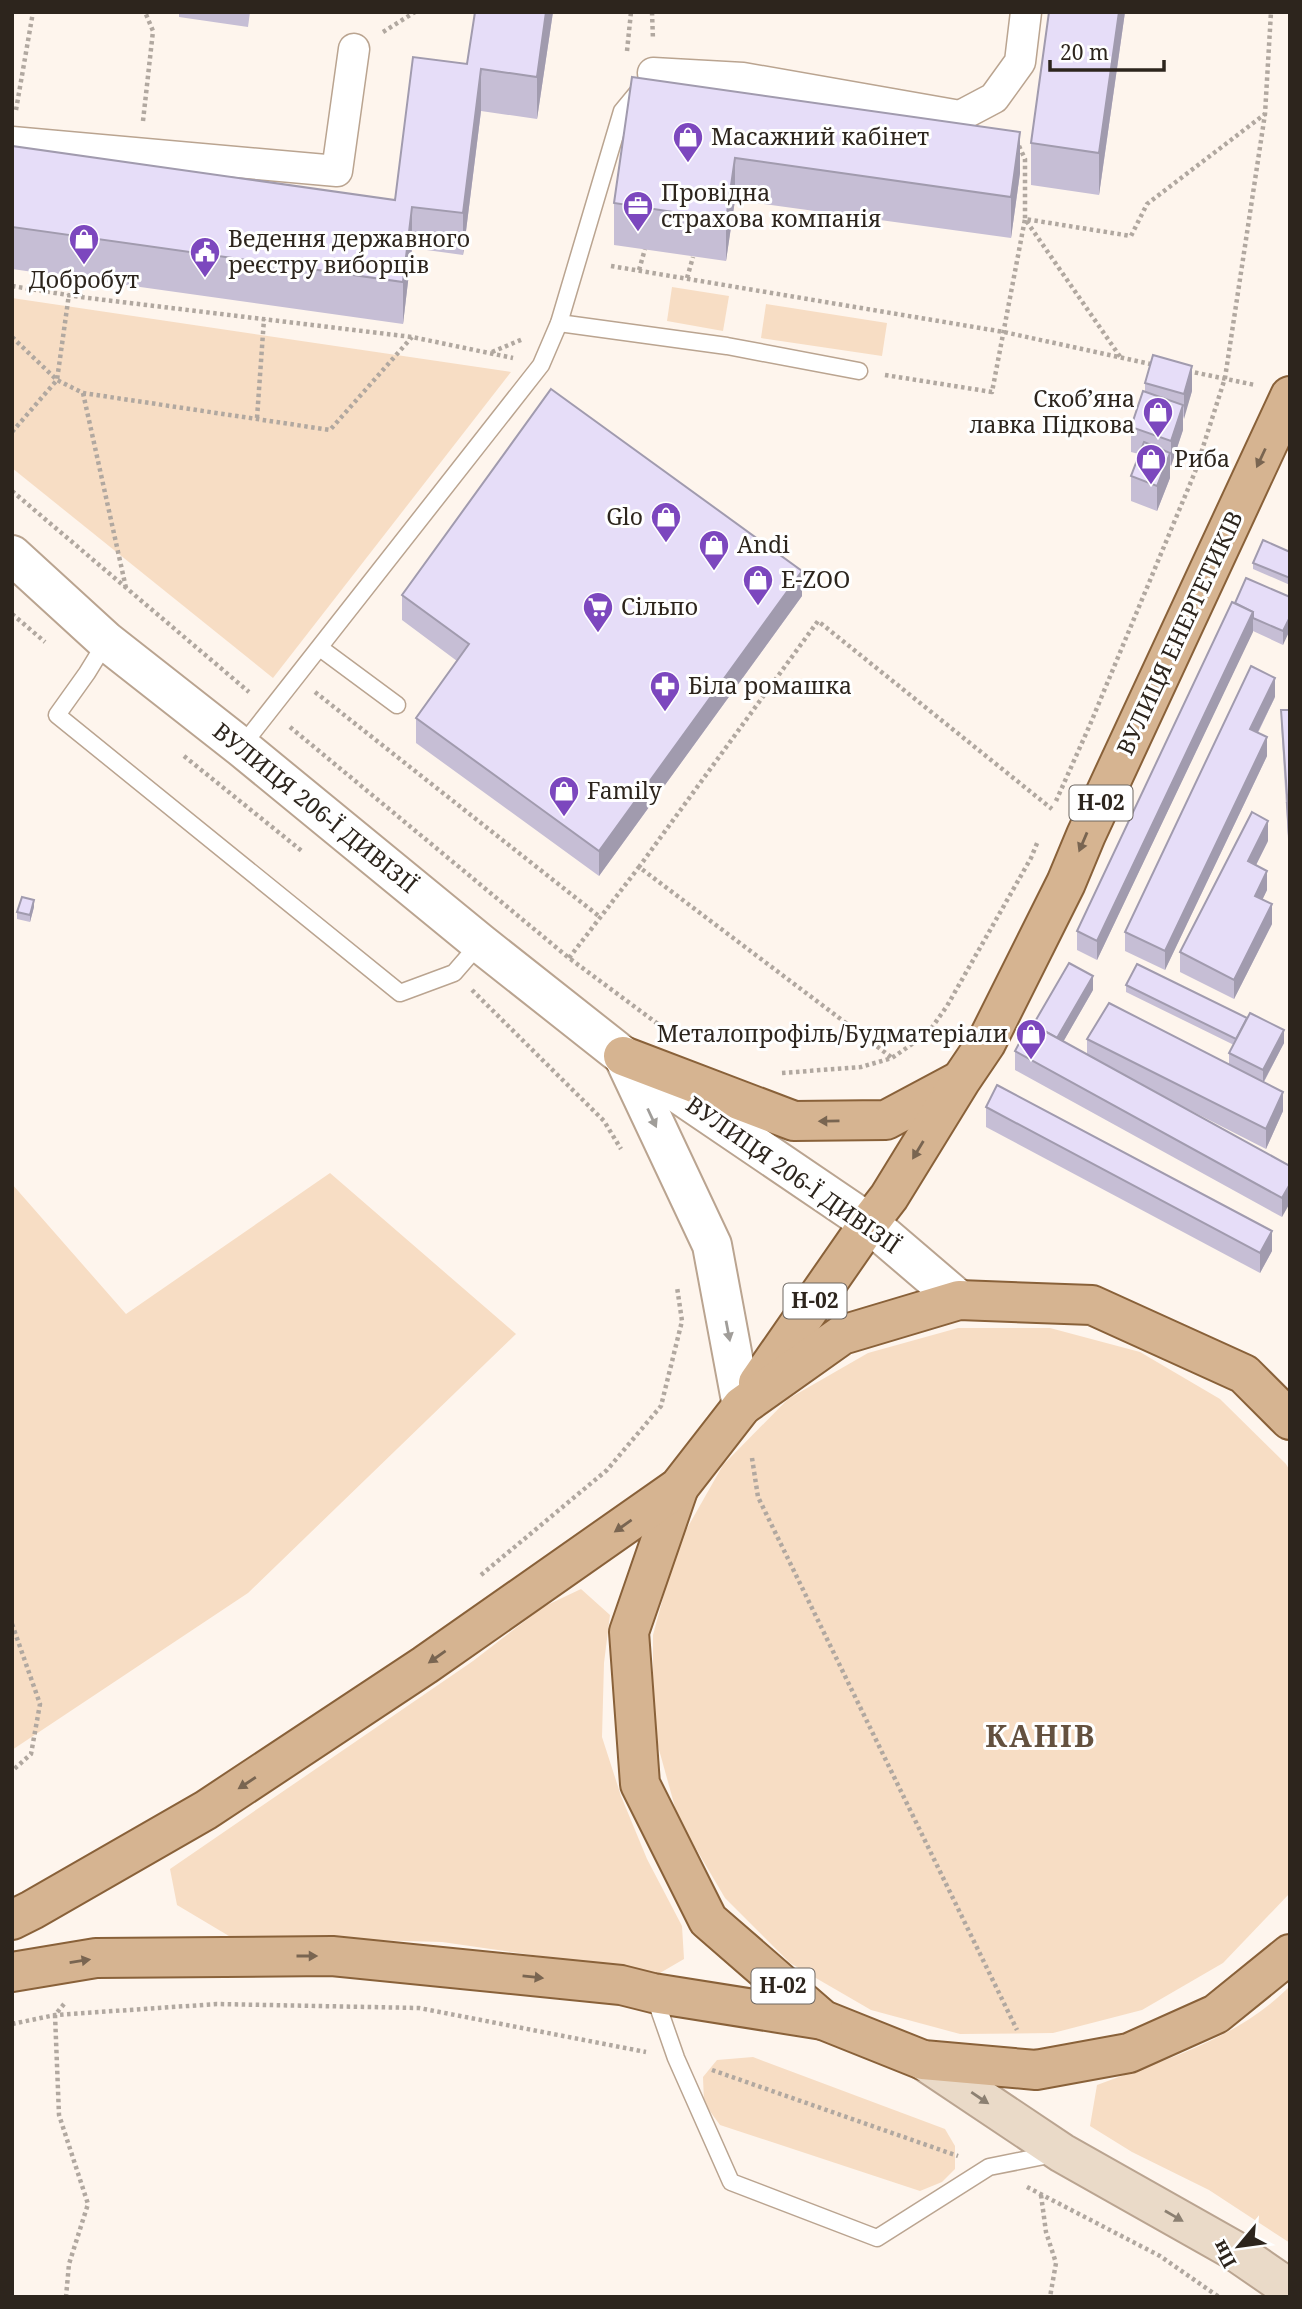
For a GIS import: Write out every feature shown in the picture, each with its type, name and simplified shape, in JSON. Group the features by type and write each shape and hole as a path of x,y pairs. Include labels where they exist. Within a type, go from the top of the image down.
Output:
{"main road":[{"name":"ВУЛИЦЯ ЕНЕРГЕТИКІВ","path":"742,1406 889,1197 986,1043 1066,883 1277,391"},
{"path":"623,1056 794,1121 886,1120 961,1080"},
{"name":"Н-02","path":"12,1920 206,1810 425,1665 679,1487 742,1406 842,1335 959,1300 1092,1304 1244,1374 1290,1419"},
{"name":"Н-02","path":"679,1487 629,1632 640,1784 708,1920 823,2020"},
{"name":"Н-02","path":"12,1972 96,1958 332,1956 621,1985 653,1993 823,2020 923,2060 1035,2070 1129,2053 1216,2014 1290,1954"},
{"path":"923,2060 1062,2153 1232,2249 1290,2289"}],"street":[{"path":"653,72 743,78 960,116 994,98 1020,62 1026,12"},
{"path":"13,132 140,153 337,171 354,49"},
{"name":"ВУЛИЦЯ 206-Ї ДИВІЗІЇ","path":"12,555 97,657 241,747 623,1056 869,1223 959,1300"},
{"name":"ВУЛИЦЯ 206-Ї ДИВІЗІЇ","path":"623,1056 712,1245 742,1406"}],"lane":[{"path":"241,747 541,365 559,323 622,111 653,72"},
{"path":"559,323 727,346 859,370"},
{"path":"320,648 397,705"},
{"path":"97,657 57,715 400,993 454,973 480,943"},
{"path":"653,1993 676,2058 731,2182 877,2238 989,2167 1062,2153"}],"path":[{"path":"13,132 33,12"},
{"path":"140,153 153,31 145,12"},
{"path":"1047,821 1090,727 1195,472 1225,378 1265,114 1271,12"},
{"path":"859,370 992,392 1025,219 1026,159 994,98"},
{"path":"1025,219 1131,236 1147,204 1265,114"},
{"path":"1025,219 1122,359"},
{"path":"639,270 645,250"},
{"path":"687,278 693,257"},
{"path":"611,266 1004,332 1161,366"},
{"path":"80,297 83,279"},
{"path":"12,286 80,297 412,337 492,353"},
{"path":"12,432 57,380 69,294"},
{"path":"257,418 264,319"},
{"path":"12,337 57,380 83,393 330,430 412,337"},
{"path":"1186,371 1277,391"},
{"path":"83,393 126,589"},
{"path":"12,491 569,958 664,1028"},
{"path":"12,614 53,649 97,657"},
{"path":"569,958 639,867 818,621 1052,809"},
{"path":"297,678 600,917"},
{"path":"178,750 305,853"},
{"path":"769,1070 782,1073 861,1067 892,1058 929,1033 1031,858 1041,834"},
{"path":"639,867 892,1058"},
{"path":"454,973 604,1121 624,1154"},
{"path":"473,1582 607,1470 661,1406 682,1321 677,1283"},
{"path":"742,1406 758,1497 1035,2070"},
{"path":"12,1624 40,1704 31,1754 12,1771"},
{"path":"66,2297 69,2264 88,2204 59,2115 55,2015 96,1958"},
{"path":"12,2024 55,2015 217,2004 419,2008 676,2058 989,2167 1160,2256 1219,2297"},
{"path":"1041,2194 1046,2232 1056,2263 1050,2297"}],"shaded area":[{"path":"672,287 729,296 723,331 667,321"},
{"path":"12,298 511,372 273,678 12,468"},
{"path":"766,304 887,323 882,356 761,338"},
{"path":"330,1173 516,1334 248,1593 12,1750 12,1184 126,1314"},
{"path":"958,1328 1050,1328 1140,1352 1220,1399 1290,1471 1290,1893 1223,1963 1142,2010 1053,2033 960,2034 871,2010 790,1963 725,1898 678,1818 653,1728 653,1635 677,1546 723,1465 788,1399 868,1353"},
{"path":"581,1589 610,1615 604,1663 602,1737 621,1796 647,1859 682,1926 684,1959 660,1973 442,1942 229,1936 177,1905 170,1869 473,1661 543,1607"},
{"path":"1290,1986 1290,2243 1209,2190 1132,2152 1090,2126 1097,2085 1174,2057 1224,2034 1270,2004"},
{"path":"753,2057 945,2129 955,2146 955,2169 942,2182 920,2191 720,2125 704,2103 703,2077 717,2060"}],"building":[{"path":"475,12 546,12 537,77 481,69 463,213 412,207 403,282 12,227 12,146 395,200 413,57 467,64"},
{"path":"1049,12 1119,12 1099,153 1031,143"},
{"path":"632,77 1020,132 1011,197 735,158 726,220 614,203"},
{"path":"1153,355 1192,366 1184,394 1145,383"},
{"name":"Сільпо","path":"551,389 802,571 599,851 416,718 469,644 402,595"},
{"path":"1143,391 1183,405 1171,441 1131,427"},
{"path":"1144,442 1170,453 1157,486 1131,476"},
{"path":"1263,540 1290,552 1290,578 1253,563"},
{"path":"1246,578 1290,597 1290,617 1283,631 1253,618 1253,612 1235,603"},
{"path":"1232,602 1253,612 1097,941 1077,931"},
{"path":"1251,666 1275,678 1250,729 1267,737 1165,951 1125,932"},
{"path":"1281,710 1290,710 1290,803 1288,803"},
{"path":"1287,803 1290,803 1290,852"},
{"path":"1252,812 1268,821 1248,861 1267,871 1255,896 1272,904 1234,980 1180,952"},
{"path":"22,897 34,900 30,915 17,912"},
{"path":"1069,963 1093,976 1057,1038 1033,1025"},
{"path":"1137,964 1247,1018 1236,1039 1126,985"},
{"path":"1109,1003 1283,1092 1266,1129 1087,1039"},
{"path":"1250,1013 1284,1030 1263,1070 1229,1053"},
{"path":"1030,1023 1290,1166 1290,1184 1282,1198 1015,1051"},
{"path":"997,1085 1272,1231 1260,1253 986,1107"}],"place":[{"name":"Масажний кабінет","path":"688,164"},
{"name":"Провідна страхова компанія","path":"638,233"},
{"name":"Добробут","path":"84,266"},
{"name":"Ведення державного реєстру виборців","path":"205,279"},
{"name":"Скоб’яна лавка Підкова","path":"1158,439"},
{"name":"Риба","path":"1151,486"},
{"name":"Glo","path":"666,544"},
{"name":"Andi","path":"714,572"},
{"name":"E-ZOO","path":"758,607"},
{"name":"Сільпо","path":"598,634"},
{"name":"Біла ромашка","path":"665,713"},
{"name":"Family","path":"564,818"},
{"name":"Металопрофіль/Будматеріали","path":"1031,1061"}],"district":[{"name":"КАНІВ","path":"1041,1737"}]}
